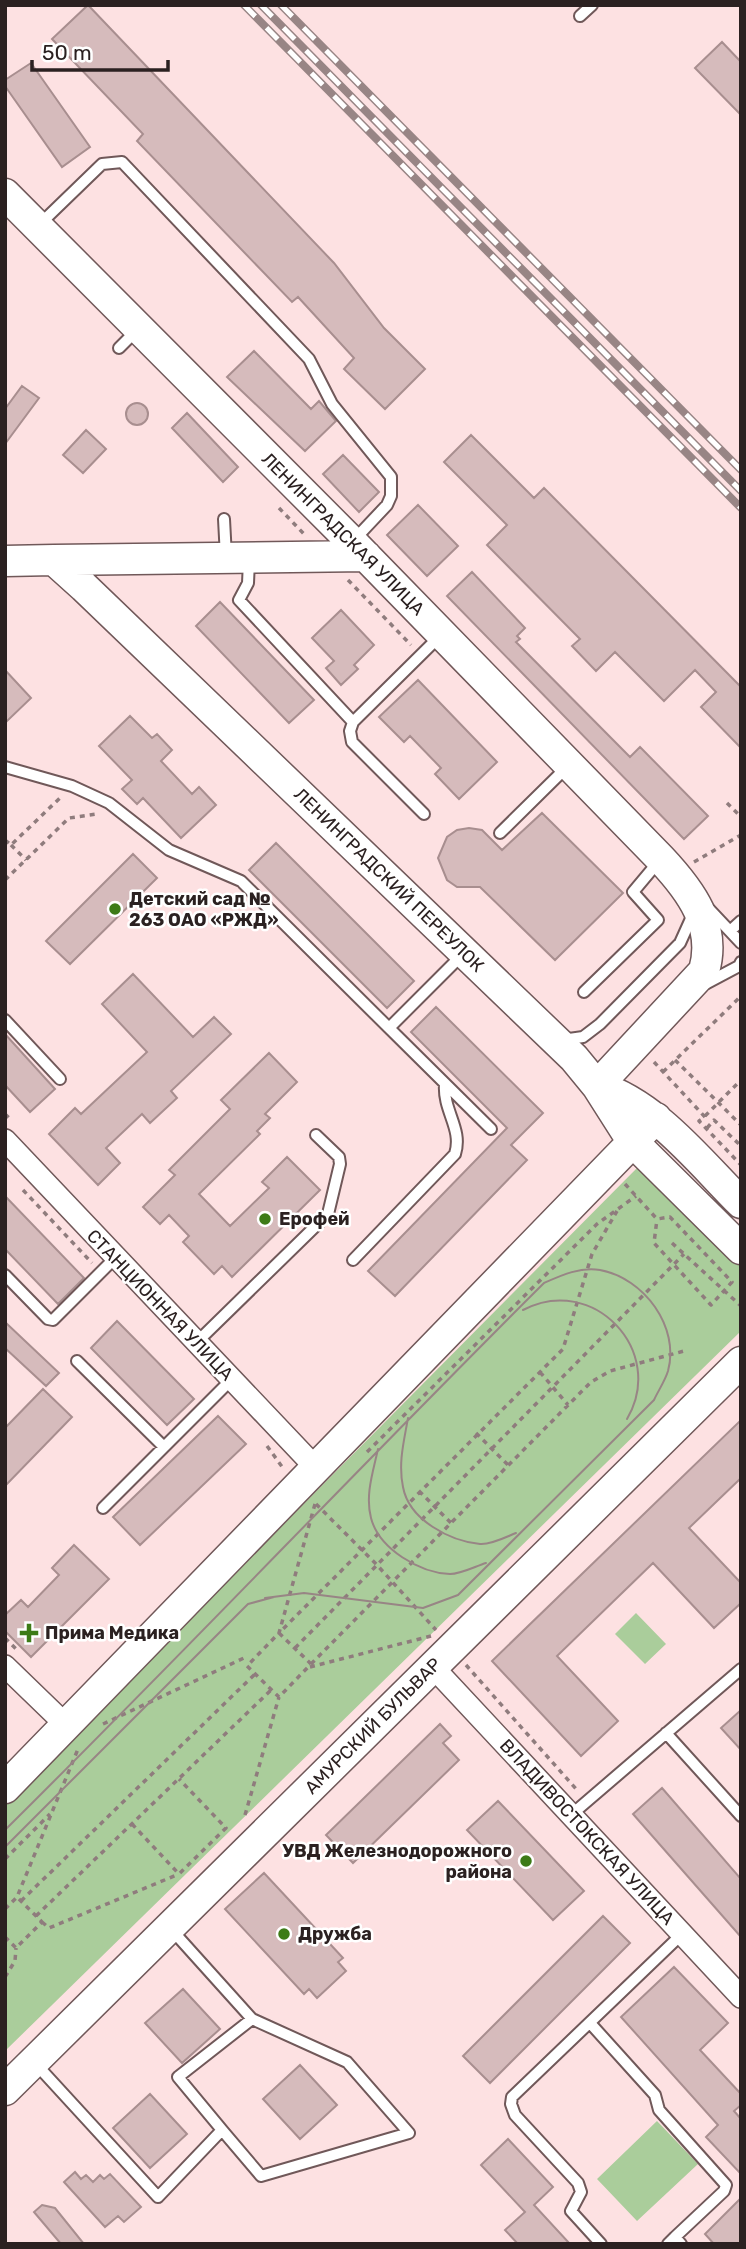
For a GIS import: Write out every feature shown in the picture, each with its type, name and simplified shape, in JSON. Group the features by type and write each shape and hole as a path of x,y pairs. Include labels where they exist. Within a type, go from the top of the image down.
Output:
{"street":[{"name":"ЛЕНИНГРАДСКАЯ УЛИЦА","path":"20,212 129,338 359,549 569,765 677,867 707,927 708,958 704,971 597,1086"},
{"path":"5,561 238,560 359,549"},
{"name":"ЛЕНИНГРАДСКИЙ ПЕРЕУЛОК","path":"54,560 556,1040 597,1086 632,1141 741,1248"},
{"path":"597,1086 618,1092 656,1118 741,1203"},
{"path":"5,1788 73,1736 316,1468 656,1118"},
{"name":"СТАНЦИОННАЯ УЛИЦА","path":"5,1140 316,1468"},
{"name":"АМУРСКИЙ БУЛЬВАР","path":"5,2090 741,1362"},
{"path":"5,1666 73,1736"},
{"name":"ВЛАДИВОСТОКСКАЯ УЛИЦА","path":"432,1667 741,1997"}],"lane":[{"path":"580,16 592,5"},
{"path":"20,212 102,164 122,162 309,359 332,404 391,477 392,486 387,505 359,549"},
{"path":"224,519 248,583 239,600 353,722"},
{"path":"424,814 352,742 350,731 353,722 442,634"},
{"path":"500,833 569,765"},
{"path":"5,767 72,786 118,810 169,850 241,881 491,1129"},
{"path":"584,992 658,920 633,892 677,867 741,943"},
{"path":"556,1040 583,1037 600,1024 680,943 697,905"},
{"path":"730,931 741,921"},
{"path":"389,1028 464,953"},
{"path":"679,998 739,966 741,962"},
{"path":"5,1020 60,1079"},
{"path":"353,1260 455,1154 458,1133 444,1101 446,1085"},
{"path":"196,1343 328,1214 340,1164 339,1157 316,1135"},
{"path":"5,1275 48,1319 54,1320 115,1258"},
{"path":"76,1361 164,1447"},
{"path":"103,1508 231,1380"},
{"path":"571,1815 741,1669"},
{"path":"666,1733 741,1816"},
{"path":"170,1927 252,2020 347,2062 410,2133 261,2176 178,2077 252,2020"},
{"path":"601,2244 571,2211 581,2192 578,2183 515,2115 510,2104 512,2097 682,1934"},
{"path":"590,2023 655,2095 659,2110 726,2185 724,2191 675,2242"},
{"path":"34,2062 158,2197 222,2130"}],"path":[{"path":"11,845 72,786"},
{"path":"727,803 741,817"},
{"path":"5,880 69,818 118,810"},
{"path":"677,867 741,835"},
{"path":"5,840 26,860"},
{"path":"663,1072 741,996"},
{"path":"675,1060 741,1125"},
{"path":"654,1062 705,1116"},
{"path":"741,1080 699,1121 741,1165"},
{"path":"707,1128 714,1120 741,1146"},
{"path":"621,1181 657,1219"},
{"path":"279,1697 247,1666 476,1433 563,1349 592,1254 618,1209"},
{"path":"670,1217 733,1282 711,1305 654,1243 657,1219 670,1217"},
{"path":"672,1243 741,1307"},
{"path":"295,1648 684,1254"},
{"path":"245,1815 279,1697 591,1382 610,1371 684,1350"},
{"path":"540,1373 568,1405"},
{"path":"476,1433 508,1465"},
{"path":"419,1491 451,1523"},
{"path":"309,1497 362,1549 440,1635 420,1637 310,1666"},
{"path":"279,1633 315,1504"},
{"path":"279,1633 310,1666"},
{"path":"100,1725 244,1658"},
{"path":"21,1901 255,1674"},
{"path":"36,1916 271,1690"},
{"path":"5,1909 17,1897 52,1812 73,1736"},
{"path":"17,1897 49,1928 180,1874 226,1828 179,1779"},
{"path":"5,1859 52,1812"},
{"path":"132,1824 180,1874"},
{"path":"5,1977 15,1961 16,1948 41,1922"},
{"path":"5,1937 16,1948"}],"green space":[{"path":"639,1166 741,1267 741,1331 5,2051 5,1805"},
{"path":"636,1613 666,1644 645,1664 615,1634"},
{"path":"657,2121 698,2164 637,2221 597,2179"}],"building":[{"path":"88,5 334,263 384,328 425,369 385,409 344,369 354,358 298,297 292,302 137,141 143,134 52,39"},
{"path":"722,42 741,62 741,115 695,68"},
{"path":"31,63 90,147 62,167 5,86 5,80"},
{"path":"254,351 311,409 319,401 336,421 305,451 227,377"},
{"path":"22,386 39,398 5,444 5,409"},
{"path":"133,403 141,403 148,410 148,418 141,425 133,425 126,418 126,410"},
{"path":"187,413 238,467 223,482 172,428"},
{"path":"86,430 106,449 83,473 63,455"},
{"path":"471,435 534,498 544,488 741,687 741,748 701,707 716,692 695,670 664,701 615,652 596,671 572,646 580,639 487,545 507,525 444,462"},
{"path":"343,455 379,492 359,512 323,474"},
{"path":"418,505 458,546 427,576 387,535"},
{"path":"472,572 525,628 517,636 520,639 516,642 630,757 640,747 708,816 684,839 447,596"},
{"path":"220,602 314,700 289,723 196,626"},
{"path":"341,610 374,645 354,665 358,669 341,685 326,668 334,661 312,638"},
{"path":"5,670 31,698 5,723"},
{"path":"418,680 497,762 459,799 435,774 441,768 410,736 404,742 379,717"},
{"path":"130,716 152,738 157,734 172,750 161,761 192,794 199,787 216,805 181,838 143,798 137,804 122,789 132,780 99,746"},
{"path":"542,813 623,893 555,960 480,887 457,887 447,880 438,858 447,837 457,830 482,830 502,850"},
{"path":"276,843 414,981 387,1008 249,870"},
{"path":"133,854 157,878 70,964 46,941"},
{"path":"133,974 193,1037 214,1017 231,1034 171,1091 177,1098 150,1123 142,1114 106,1148 120,1163 98,1185 49,1134 75,1108 81,1114 147,1052 102,1004"},
{"path":"436,1007 543,1113 511,1145 527,1160 395,1296 368,1271 507,1128 411,1032"},
{"path":"5,1034 55,1089 30,1112 5,1085"},
{"path":"269,1053 297,1082 265,1114 270,1118 257,1131 260,1134 199,1194 230,1226 269,1188 262,1182 287,1157 320,1190 232,1277 222,1266 214,1274 183,1242 189,1236 169,1215 160,1224 143,1207 175,1175 169,1170 230,1109 221,1100"},
{"path":"5,1196 84,1278 58,1304 5,1249"},
{"path":"117,1321 194,1399 167,1425 91,1348"},
{"path":"5,1322 59,1373 46,1386 5,1348"},
{"path":"43,1389 72,1417 5,1486 5,1428"},
{"path":"218,1416 246,1444 140,1545 113,1517"},
{"path":"741,1420 741,1478 689,1528 741,1583 741,1603 714,1628 653,1563 557,1656 618,1721 581,1756 492,1661"},
{"path":"74,1545 109,1579 31,1657 5,1631 5,1615 21,1600 28,1607 59,1575 52,1568"},
{"path":"741,1710 741,1750 721,1728"},
{"path":"440,1724 451,1736 443,1743 459,1760 353,1863 326,1835"},
{"path":"662,1788 741,1879 741,1937 633,1814"},
{"name":"УВД Железнодорожного района","path":"498,1801 584,1891 553,1920 467,1830"},
{"name":"Дружба","path":"264,1873 343,1958 338,1962 346,1971 317,1998 309,1989 304,1994 225,1909"},
{"path":"603,1916 630,1943 490,2083 463,2056"},
{"path":"674,1967 728,2023 700,2050 741,2094 741,2105 734,2111 741,2119 741,2174 706,2137 718,2125 621,2017"},
{"path":"183,1989 220,2029 182,2063 145,2023"},
{"path":"300,2065 337,2105 300,2139 263,2099"},
{"path":"150,2094 187,2134 150,2168 113,2128"},
{"path":"508,2139 553,2187 534,2205 570,2244 518,2244 505,2230 525,2212 481,2165"},
{"path":"75,2172 81,2179 86,2175 93,2182 100,2175 104,2179 110,2174 141,2207 124,2222 118,2216 105,2227 64,2182"},
{"path":"741,2198 741,2244 714,2244 705,2234"},
{"path":"42,2205 55,2208 84,2244 61,2244 34,2212"}],"tram line":[{"path":"5,1830 544,1283 578,1271 600,1270 631,1283 655,1307 669,1338 670,1354 667,1375 654,1400 458,1595 423,1608 304,1593 265,1598"},
{"path":"523,1310 549,1301 574,1302 597,1310 616,1325 630,1345 637,1368 637,1393 627,1419"},
{"path":"408,1418 402,1452 403,1487 407,1499 422,1519 444,1533 480,1544 494,1542 516,1533"},
{"path":"378,1449 370,1484 369,1509 375,1529 382,1540 402,1557 438,1573 454,1574 486,1563"},
{"path":"5,1847 248,1604 274,1597"}],"railway":[{"path":"244,5 741,508"},
{"path":"261,5 741,491"},
{"path":"281,5 741,470"}],"place":[{"name":"Детский сад № 263 ОАО «РЖД»","path":"115,909"},
{"name":"Ерофей","path":"265,1219"},
{"name":"Прима Медика","path":"29,1633"},
{"name":"УВД Железнодорожного района","path":"526,1861"},
{"name":"Дружба","path":"284,1934"}]}
